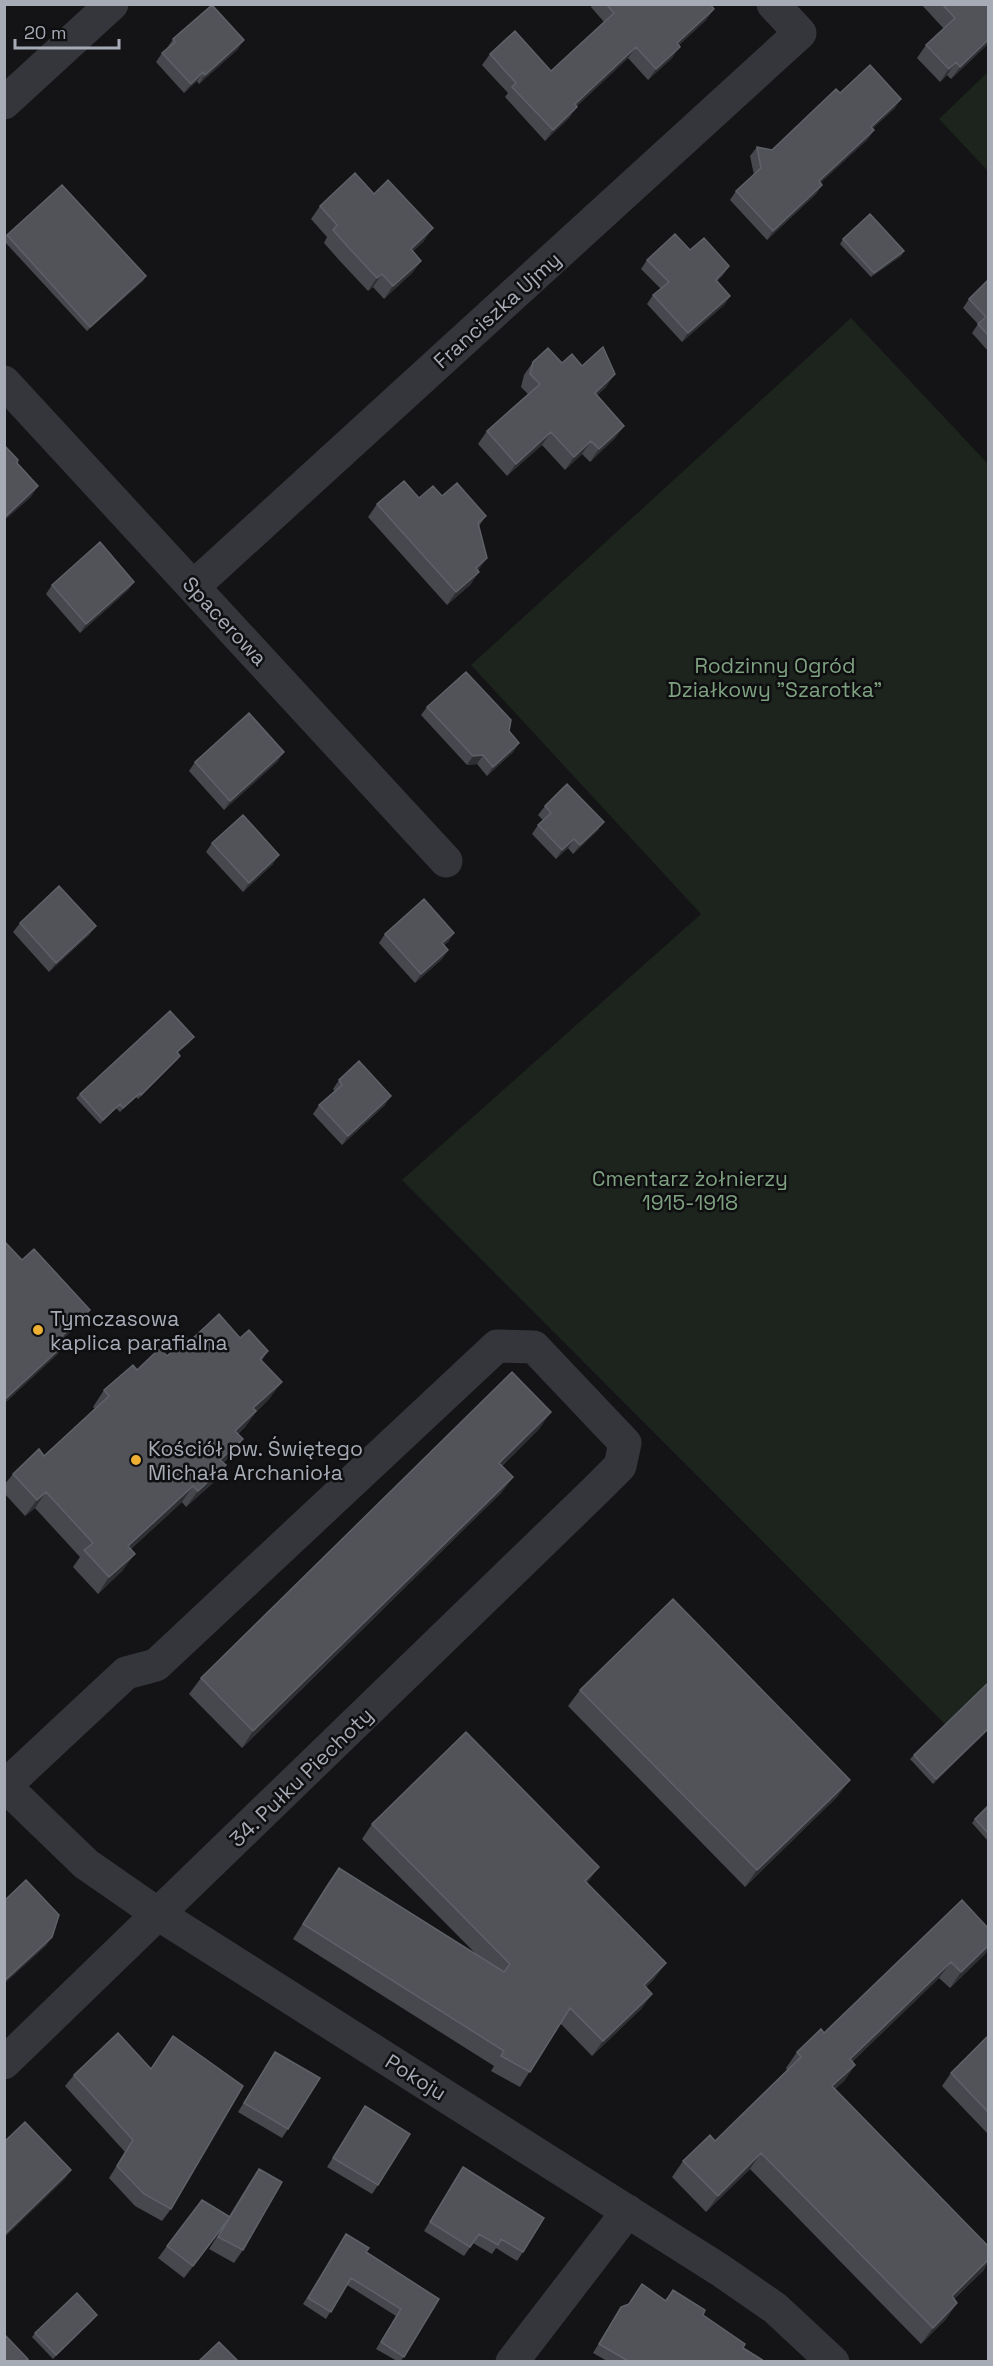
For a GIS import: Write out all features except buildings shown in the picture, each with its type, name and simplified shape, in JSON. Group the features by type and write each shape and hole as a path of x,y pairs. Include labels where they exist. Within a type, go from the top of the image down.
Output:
{"street":[{"path":"4,104 112,4"},
{"name":"Franciszka Ujmy","path":"193,587 800,33 773,4"},
{"name":"Spacerowa","path":"4,382 446,861"},
{"name":"34. Pułku Piechoty","path":"4,2063 597,1490 620,1466 625,1443 534,1347 497,1346 156,1665 126,1673 5,1786"},
{"name":"Pokoju","path":"5,1786 86,1864 158,1914 628,2211 775,2308 833,2361"},
{"path":"512,2361 628,2211"}],"green space":[{"path":"988,72 988,171 939,119"},
{"path":"851,318 988,464 988,1683 945,1724 402,1180 701,914 471,665"}],"place":[{"name":"Tymczasowa kaplica parafialna","path":"38,1330"},
{"name":"Kościół pw. Świętego Michała Archanioła","path":"136,1460"}],"park label":[{"name":"Rodzinny Ogród Działkowy \"Szarotka\"","path":"775,677"},
{"name":"Cmentarz żołnierzy 1915-1918","path":"690,1190"}]}
